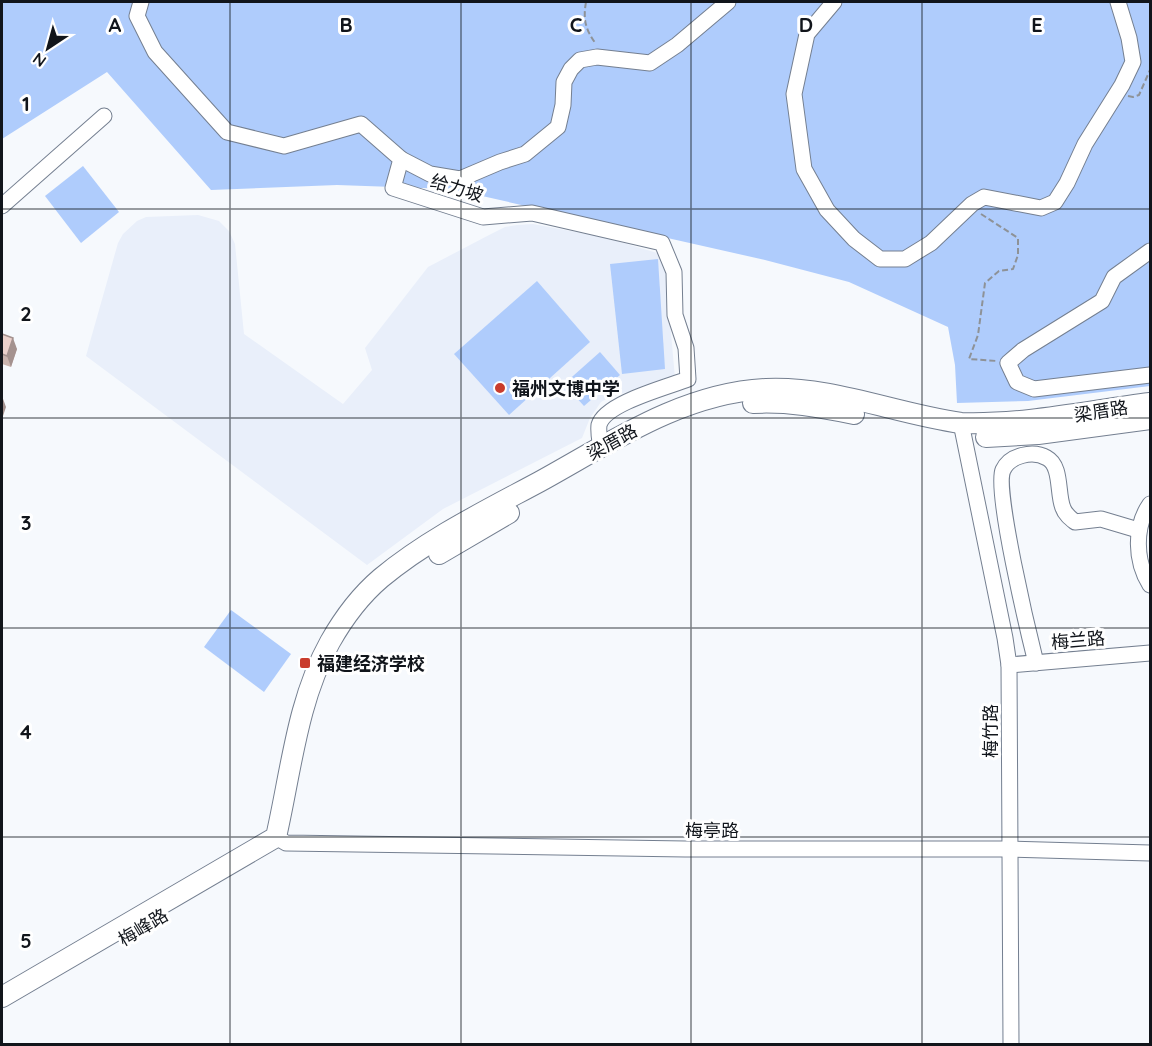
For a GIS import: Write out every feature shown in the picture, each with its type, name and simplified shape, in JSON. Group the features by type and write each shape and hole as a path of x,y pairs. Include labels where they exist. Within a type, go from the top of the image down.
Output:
{"main road":[{"name":"梁厝路","path":"281,840 308,693 330,642 359,600 392,570 459,526 679,408 734,392 766,389 815,392 962,429 983,437 1029,435 1150,419"},
{"name":"梁厝路","path":"281,840 317,706 332,664 351,633 379,598 396,582 445,549 657,432 721,406 766,402 816,406 962,429 1150,404"},
{"name":"梅峰路","path":"2,996 281,840"},
{"name":"梅峰路","path":"2,1012 281,840"}],"street":[{"path":"141,2 137,16 155,52 227,132 284,146 361,124 401,159 430,174 460,179 525,154 558,127 563,105 564,82 571,69 580,60 597,57 650,63 677,45 728,2"},
{"path":"834,2 807,34 794,94 804,169 827,210 854,239 880,259 905,259 932,243 972,204 984,197 1041,208 1055,202 1067,183 1085,144 1118,92 1133,62 1129,38 1118,2"},
{"path":"2,206 104,116"},
{"name":"给力坡","path":"401,159 393,188 483,217 532,213 662,243 674,272 675,315 686,348 688,379 632,400 606,415 599,428 601,448"},
{"path":"1150,251 1114,277 1102,301 1023,350 1008,363 1017,381 1034,389 1150,375"},
{"name":"梅竹路","path":"962,429 1009,665 1011,1044"},
{"path":"1036,663 1024,618 1003,500 1002,471 1009,462 1019,456 1039,454 1049,458 1055,465 1064,511 1074,522 1101,519 1138,530"},
{"path":"1150,504 1138,530 1143,568 1150,585"},
{"name":"梅兰路","path":"1009,665 1150,653"},
{"name":"梅亭路","path":"281,840 685,849 1010,849 1150,853"}],"path":[{"path":"586,2 583,17 591,37 601,51 597,57"},
{"path":"1118,92 1133,97 1139,95 1150,70"},
{"path":"972,204 984,216 1018,238 1018,255 1013,269 999,271 985,283 978,335 969,359 1008,363"}],"shaded area":[{"path":"2,2 1150,2 1150,386 1028,401 957,403 955,365 948,327 849,282 765,260 451,189 337,185 211,190 107,72 2,139"},
{"path":"83,166 119,212 81,243 45,196"},
{"name":"福州文博中学","path":"198,215 219,221 229,231 235,244 244,334 343,404 372,370 365,348 428,267 505,227 517,225 533,224 603,237 664,255 675,378 610,397 601,402 590,418 582,438 443,509 367,565 86,356 118,243 123,234 137,221 146,217"},
{"path":"658,259 665,369 622,374 610,264"},
{"path":"537,281 590,342 509,415 454,354"},
{"path":"600,352 620,375 584,406 564,384"},
{"path":"231,610 291,654 264,692 204,647"}],"building":[{"path":"2,334 13,338 7,356 2,354"}],"place":[{"name":"福州文博中学","path":"500,388"},
{"name":"福建经济学校","path":"305,663"}]}
